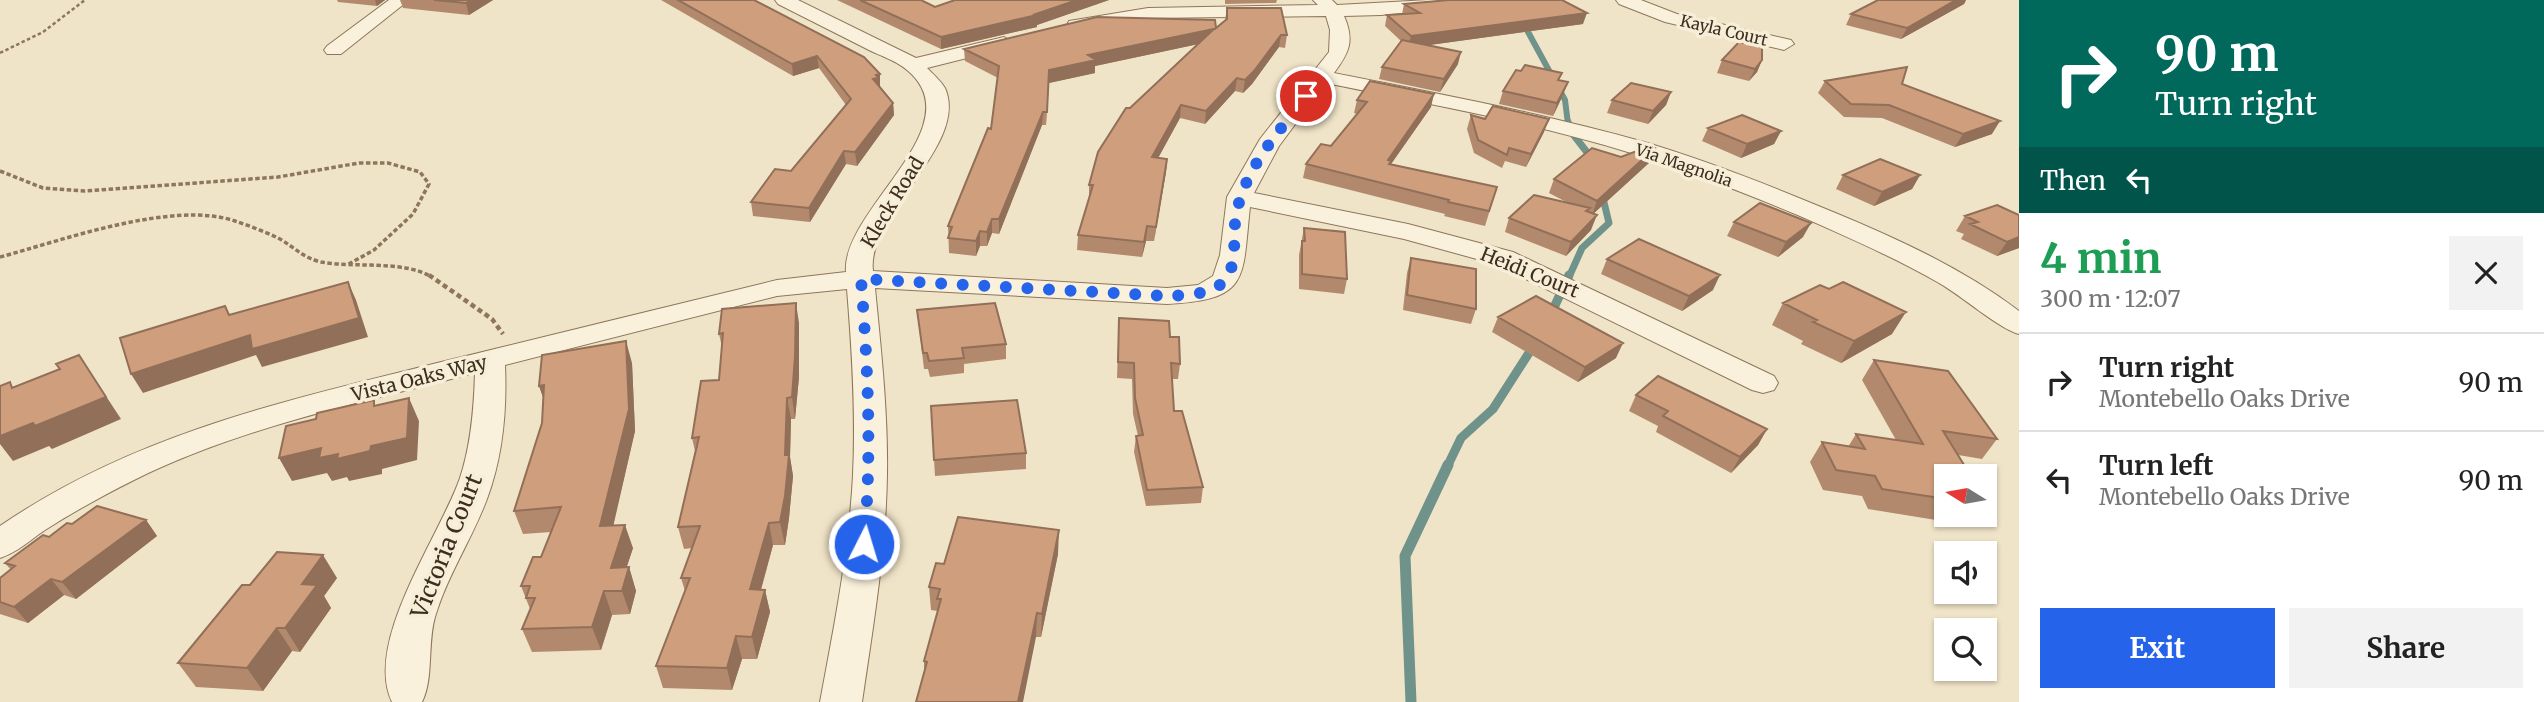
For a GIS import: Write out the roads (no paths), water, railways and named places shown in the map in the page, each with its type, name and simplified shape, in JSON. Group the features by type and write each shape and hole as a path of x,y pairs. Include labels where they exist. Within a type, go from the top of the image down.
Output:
{"street":[{"path":"334,50 400,0"},
{"name":"Kleck Road","path":"784,0 914,65 935,89 937,118 923,152 868,233 858,259 868,364 870,475 860,590 841,702"},
{"path":"1059,29 1148,13 1329,5 1421,8 1483,0"},
{"name":"Kayla Court","path":"1625,0 1671,18 1784,44"},
{"name":"Vista Oaks Way","path":"0,544 33,521 121,472 202,437 289,410 692,307 777,288 861,279 1167,296 1196,294 1222,284 1233,266 1233,234 1240,197 1259,159 1339,53 1342,34 1329,5"},
{"path":"914,65 1020,39"},
{"name":"Via Magnolia","path":"1321,76 1559,127 1614,141 1710,173 1878,240 1996,306 2019,325"},
{"name":"Heidi Court","path":"1240,197 1408,232 1504,258 1763,383"},
{"name":"Victoria Court","path":"407,691 410,638 423,597 477,478 491,382 503,357"}],"waterway":[{"path":"1527,30 1565,100 1568,124"},
{"path":"1568,122 1569,129 1593,160"},
{"path":"1569,277 1582,248 1609,223 1602,194"},
{"path":"1551,314 1569,275"},
{"path":"1447,467 1461,438 1493,409 1534,345"},
{"path":"1411,702 1405,556 1448,465"}]}
